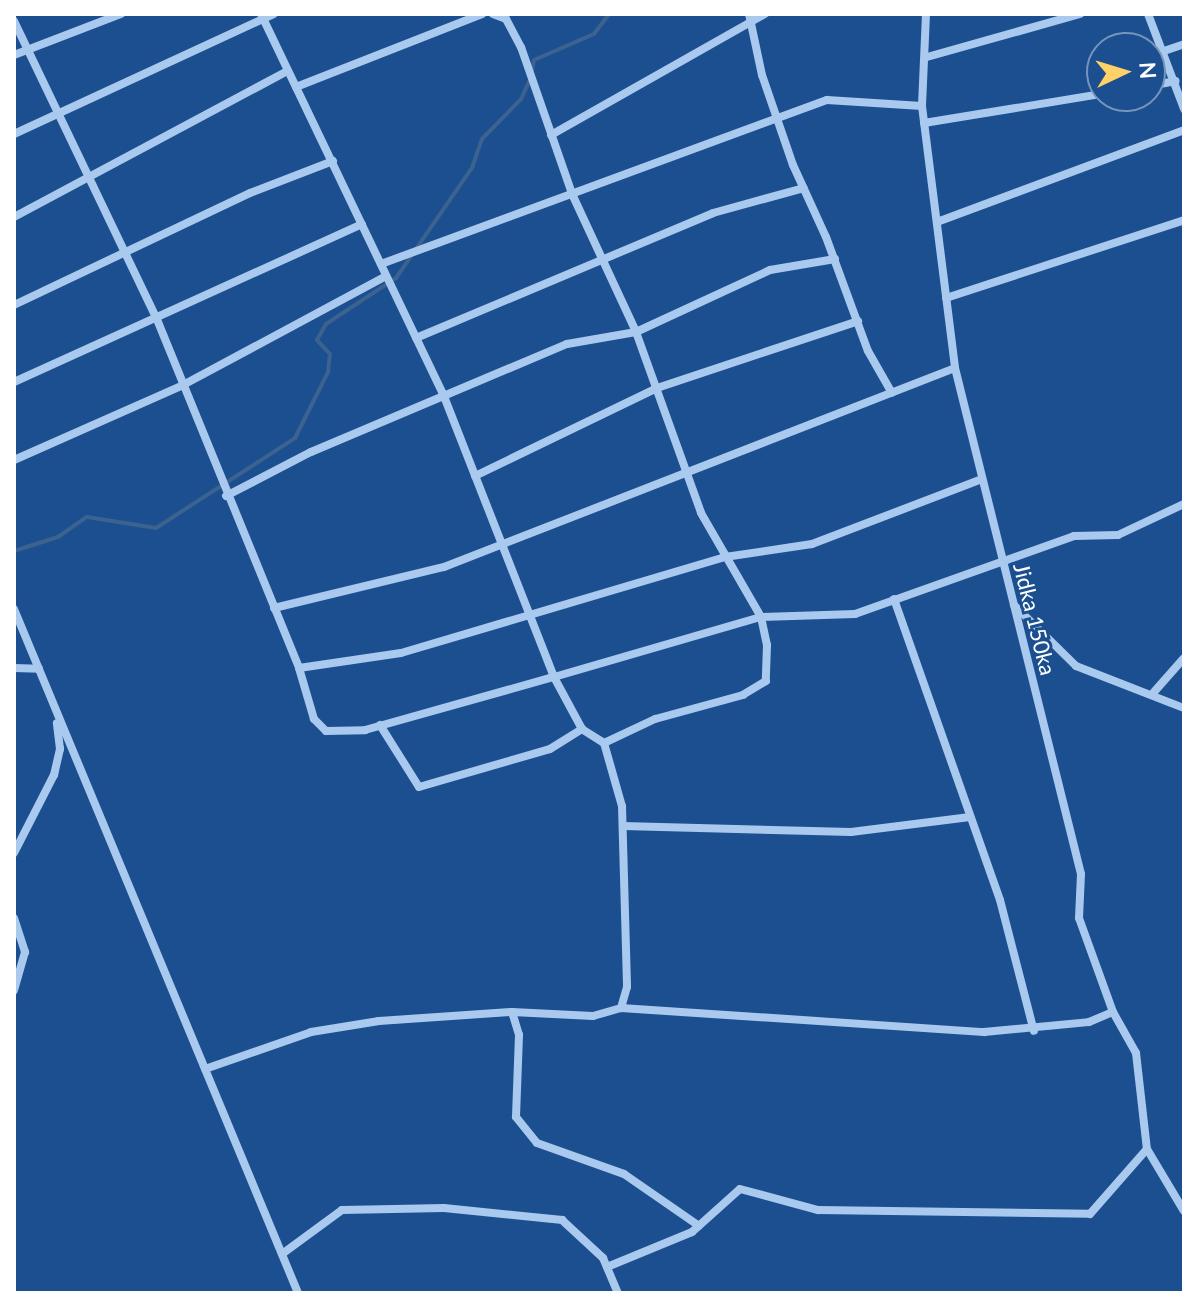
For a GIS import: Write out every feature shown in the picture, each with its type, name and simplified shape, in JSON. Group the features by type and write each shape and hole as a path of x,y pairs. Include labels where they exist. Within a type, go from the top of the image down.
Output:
{"street":[{"path":"14,55 121,14"},
{"path":"14,134 55,110 168,66 262,16 274,14"},
{"path":"296,87 482,14"},
{"path":"493,14 506,19 521,47 573,196 636,332 686,474 725,557 761,617 766,681 743,695 655,719 604,743"},
{"path":"551,135 750,19 765,14"},
{"name":"Jidka 150ka","path":"926,14 927,57 922,106 955,368 1081,874 1079,918 1113,1012 1136,1053 1147,1149 1184,1211"},
{"path":"927,57 1080,14"},
{"path":"262,16 443,394 554,677 582,729 604,743 623,826 627,987 621,1008"},
{"path":"750,19 762,75 804,188 858,321 892,393"},
{"path":"14,21 55,110 127,250 299,668 314,719 326,731 380,725 761,617 855,614 1001,559 1074,536 1118,535 1184,504"},
{"path":"1166,56 1184,109"},
{"path":"14,217 288,71"},
{"path":"1166,83 1176,81"},
{"path":"924,123 1086,97"},
{"path":"381,264 573,196 779,114 827,100 922,106"},
{"path":"937,222 1184,130"},
{"path":"14,305 127,250 333,161"},
{"path":"416,338 713,213 804,188"},
{"path":"946,298 1184,220"},
{"path":"14,382 362,224"},
{"path":"226,496 311,452 567,344 636,332 770,270 835,259"},
{"path":"14,460 183,385 386,276"},
{"path":"475,476 657,388 858,321"},
{"path":"274,608 444,567 955,368"},
{"path":"299,668 401,653 725,557 812,544 982,479"},
{"path":"894,599 1000,900 1034,1031"},
{"path":"1013,604 1076,666 1154,692 1184,708"},
{"path":"14,609 298,1293"},
{"path":"1154,692 1184,658"},
{"path":"14,668 39,669"},
{"path":"14,853 16,842 54,775 60,749 56,710"},
{"path":"380,725 419,787 550,749 582,729"},
{"path":"623,826 851,832 970,817"},
{"path":"14,918 25,952 14,990"},
{"path":"205,1069 311,1032 379,1021 512,1012 593,1016 621,1008 866,1026 1034,1031 1089,1022 1113,1012"},
{"path":"512,1012 519,1035 516,1117 537,1143 624,1174 699,1226"},
{"path":"607,1267 699,1226 740,1189 818,1210 1090,1214 1147,1149"},
{"path":"282,1254 342,1210 444,1208 562,1220 607,1267 618,1293"}],"waterway":[{"path":"532,71 534,60 594,34 609,14"},
{"path":"14,551 58,537 87,517 156,528 295,438 328,372 330,354 317,340 326,324 396,278 472,168 482,139 521,99 530,80"}]}
